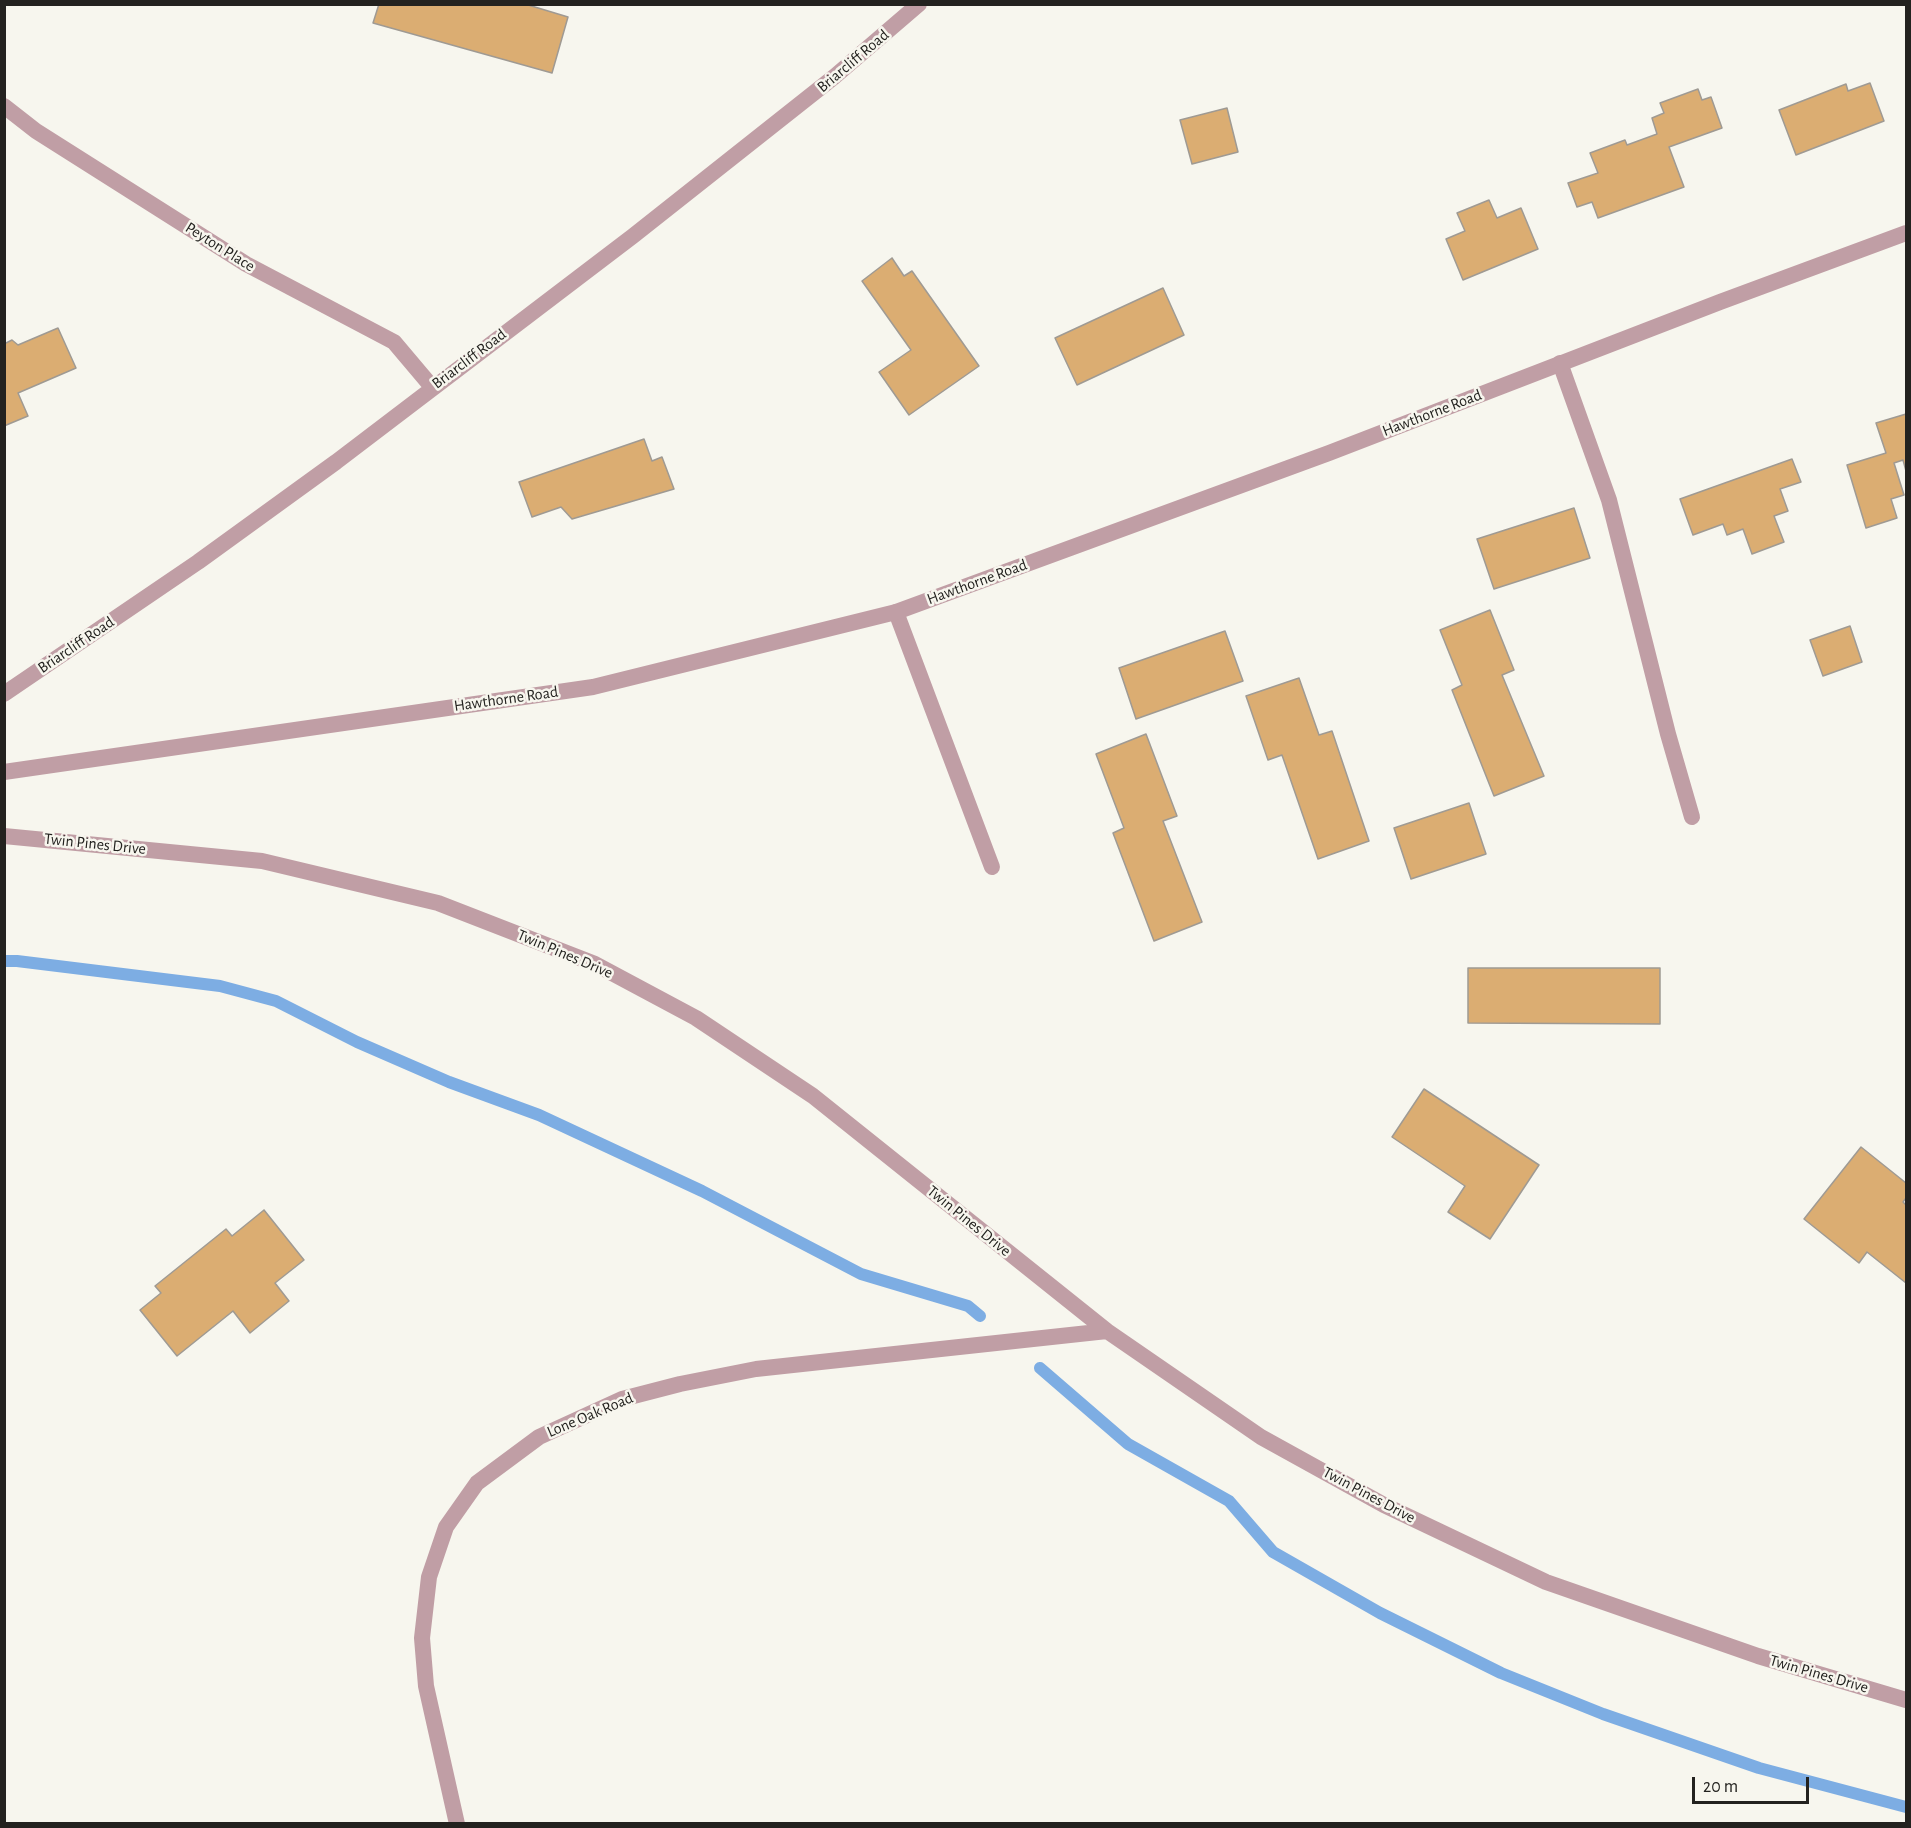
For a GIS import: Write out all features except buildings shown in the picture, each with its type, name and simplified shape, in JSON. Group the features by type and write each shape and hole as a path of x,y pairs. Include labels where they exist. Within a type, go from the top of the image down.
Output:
{"street":[{"name":"Briarcliff Road","path":"4,694 208,556 336,462 633,236 834,77 919,4"},
{"name":"Peyton Place","path":"4,106 36,131 246,264 394,342 432,387"},
{"name":"Hawthorne Road","path":"4,772 593,687 896,612 1329,453 1906,233"},
{"path":"1560,363 1609,500 1668,734 1692,817"},
{"path":"896,612 992,867"},
{"name":"Twin Pines Drive","path":"4,836 262,861 438,903 595,964 696,1018 813,1096 1107,1331 1261,1437 1384,1505 1546,1582 1758,1656 1906,1700"},
{"name":"Lone Oak Road","path":"457,1824 426,1686 422,1638 429,1577 446,1527 477,1483 539,1437 622,1399 680,1384 756,1369 1107,1331"}],"waterway":[{"path":"4,961 220,986 276,1001 357,1042 449,1082 539,1115 702,1191 861,1274 968,1306 980,1316"},
{"path":"1040,1368 1128,1444 1229,1501 1273,1552 1380,1613 1501,1673 1603,1714 1759,1768 1906,1807"}]}
